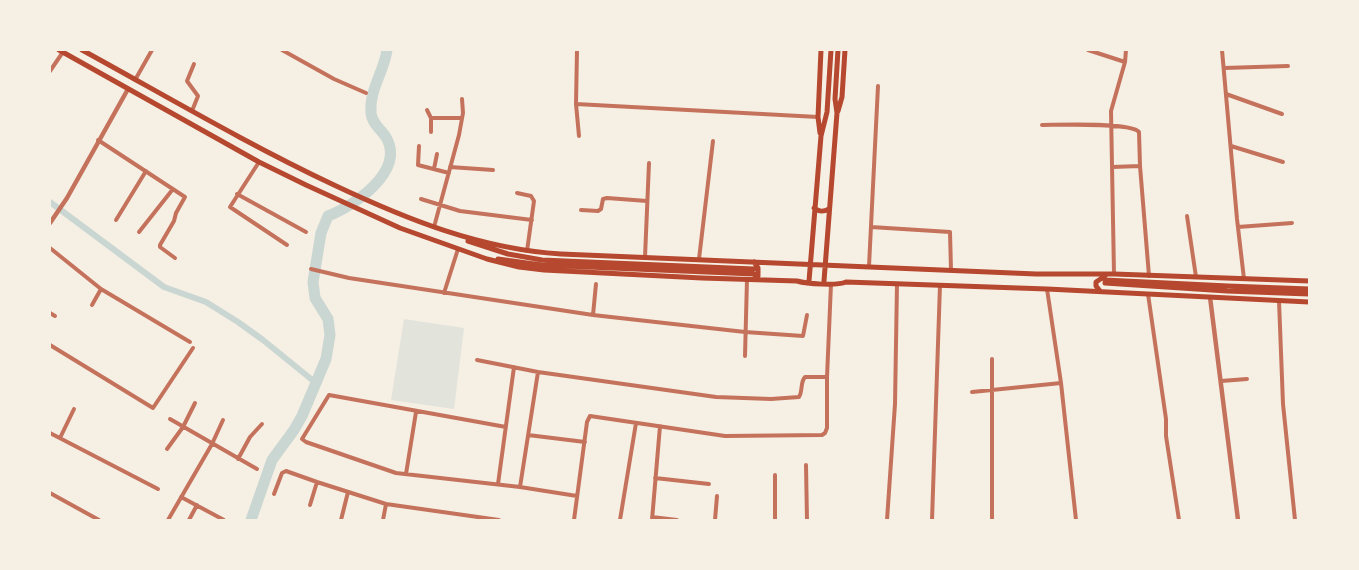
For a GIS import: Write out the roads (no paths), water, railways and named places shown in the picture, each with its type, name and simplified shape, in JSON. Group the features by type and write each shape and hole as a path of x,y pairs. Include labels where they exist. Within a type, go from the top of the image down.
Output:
{"main road":[{"path":"82,50 94,53 135,80 259,148 345,190 442,231 495,250 542,260 754,274 758,276 758,269 754,262"},
{"path":"821,50 818,117 821,136"},
{"path":"809,281 814,208 821,136 827,112 831,50"},
{"path":"837,113 835,99 838,50"},
{"path":"824,281 837,113 842,97 845,50"},
{"path":"61,51 259,162 336,200 407,230 507,265 530,269 747,279 754,274"},
{"path":"814,208 824,212 829,209"},
{"path":"442,231 527,251 561,254 869,266 1309,289"},
{"path":"461,250 507,261 542,266 754,274 809,281 1103,291 1309,302"},
{"path":"1106,279 1114,274 1309,281"},
{"path":"1103,291 1097,288 1096,282 1099,279 1228,292 1309,294"},
{"path":"797,280 831,284 846,282"}],"street":[{"path":"135,80 152,50"},
{"path":"282,50 334,80 366,93"},
{"path":"577,50 576,104 579,136"},
{"path":"1088,50 1125,62"},
{"path":"1114,274 1110,111 1125,62 1126,50"},
{"path":"1222,50 1244,279"},
{"path":"50,71 61,51"},
{"path":"192,111 198,96 187,81 194,64"},
{"path":"1224,68 1288,66"},
{"path":"869,266 878,86"},
{"path":"50,223 67,198 128,89"},
{"path":"1226,94 1282,114"},
{"path":"434,227 462,118 462,98"},
{"path":"576,104 818,117"},
{"path":"427,110 431,118 431,132"},
{"path":"431,118 462,118"},
{"path":"1042,125 1111,125 1132,127 1139,132 1149,276"},
{"path":"98,140 185,198 160,246 175,258"},
{"path":"698,259 713,141"},
{"path":"419,146 418,164 449,173"},
{"path":"1230,146 1283,162"},
{"path":"434,169 438,154"},
{"path":"259,162 230,204 230,208 287,245"},
{"path":"645,257 649,163"},
{"path":"1112,167 1140,166"},
{"path":"450,167 493,170"},
{"path":"116,220 146,171"},
{"path":"139,232 173,189"},
{"path":"517,193 533,197 532,220 527,251"},
{"path":"237,194 306,232"},
{"path":"581,210 598,211 601,209 603,199 607,198 647,201"},
{"path":"421,199 463,212 532,220"},
{"path":"1187,216 1196,277"},
{"path":"1238,228 1292,223"},
{"path":"871,227 950,232 951,270"},
{"path":"50,248 101,289 190,342"},
{"path":"444,292 461,250"},
{"path":"312,269 349,278 593,315 745,332 803,336 808,315"},
{"path":"745,356 747,279"},
{"path":"593,315 596,284"},
{"path":"574,520 584,442 590,416 725,436 822,435 825,433 827,428 831,284"},
{"path":"887,520 895,404 897,284"},
{"path":"932,520 940,285"},
{"path":"92,305 101,289"},
{"path":"1047,289 1076,520"},
{"path":"1148,294 1179,520"},
{"path":"1210,297 1238,520"},
{"path":"1279,301 1283,404 1295,520"},
{"path":"50,314 55,316"},
{"path":"50,345 153,408 193,348"},
{"path":"992,359 992,520"},
{"path":"477,360 538,372 716,397 771,399 800,396 805,376 827,377"},
{"path":"498,484 514,367"},
{"path":"520,487 538,372"},
{"path":"1221,381 1247,380"},
{"path":"972,392 1060,383"},
{"path":"506,427 329,396 302,438 306,442 396,472 498,484 577,496"},
{"path":"167,449 183,426 195,403"},
{"path":"60,438 74,409"},
{"path":"406,474 416,412"},
{"path":"170,419 257,468"},
{"path":"168,520 212,444 223,420"},
{"path":"620,520 636,423"},
{"path":"238,459 250,437 262,424"},
{"path":"660,426 652,519 678,520"},
{"path":"50,433 158,489"},
{"path":"528,435 584,442"},
{"path":"806,465 807,520"},
{"path":"274,494 284,471 386,504 499,520"},
{"path":"775,475 775,520"},
{"path":"655,478 709,484"},
{"path":"310,505 317,482"},
{"path":"341,520 348,492"},
{"path":"50,494 99,520"},
{"path":"715,520 717,496"},
{"path":"181,497 224,520"},
{"path":"383,520 386,504"},
{"path":"189,520 197,505"}],"waterway":[{"path":"251,520 272,460 302,416 326,359 330,335 328,319 315,298 313,282 321,233 328,216 363,196 383,175 389,164 390,151 387,139 373,121 371,113 374,89 387,50"},
{"path":"50,202 164,287 206,302 238,322 316,383"}]}
